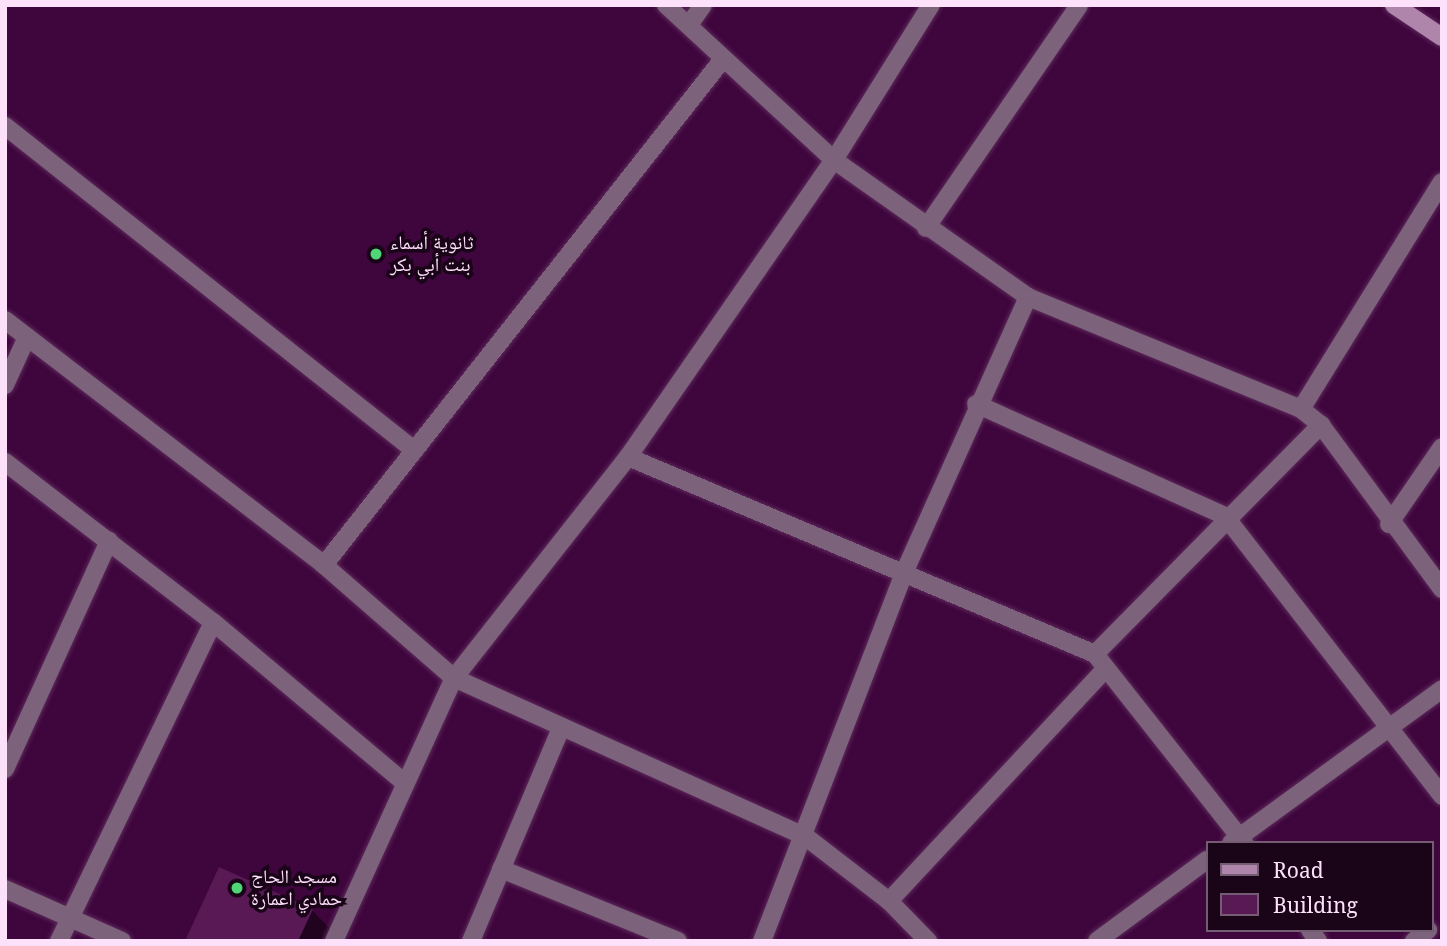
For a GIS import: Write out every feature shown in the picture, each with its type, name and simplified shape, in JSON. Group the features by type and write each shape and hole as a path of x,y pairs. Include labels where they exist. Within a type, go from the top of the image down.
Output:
{"main road":[{"path":"1394,5 1442,37"}],"street":[{"path":"666,5 834,160 926,228 1028,297 1301,409 1321,425 1389,524 1442,589"},
{"path":"689,25 703,5"},
{"path":"334,941 454,678 628,457 834,160 931,5"},
{"path":"926,228 1079,5"},
{"path":"324,565 723,59"},
{"path":"5,126 414,450"},
{"path":"1301,409 1442,182"},
{"path":"770,935 903,575 976,404 1028,297"},
{"path":"5,320 324,565 454,678 806,837 889,901 928,941"},
{"path":"5,386 27,337"},
{"path":"976,404 1225,516 1442,796"},
{"path":"889,901 1225,516 1321,425"},
{"path":"1389,524 1442,447"},
{"path":"628,457 1101,661 1238,841 1442,689"},
{"path":"5,462 213,622 405,783"},
{"path":"5,769 109,541"},
{"path":"60,941 213,622"},
{"path":"471,941 561,728"},
{"path":"1097,941 1206,861"},
{"path":"501,869 678,941"},
{"path":"5,890 122,941"}],"building":[{"name":"مسجد الحاج حمادي اعمارة","path":"219,867 313,909 298,941 185,941"}],"place":[{"name":"ثانوية أسماء بنت أبي بكر","path":"376,254"},
{"name":"مسجد الحاج حمادي اعمارة","path":"237,888"}]}
